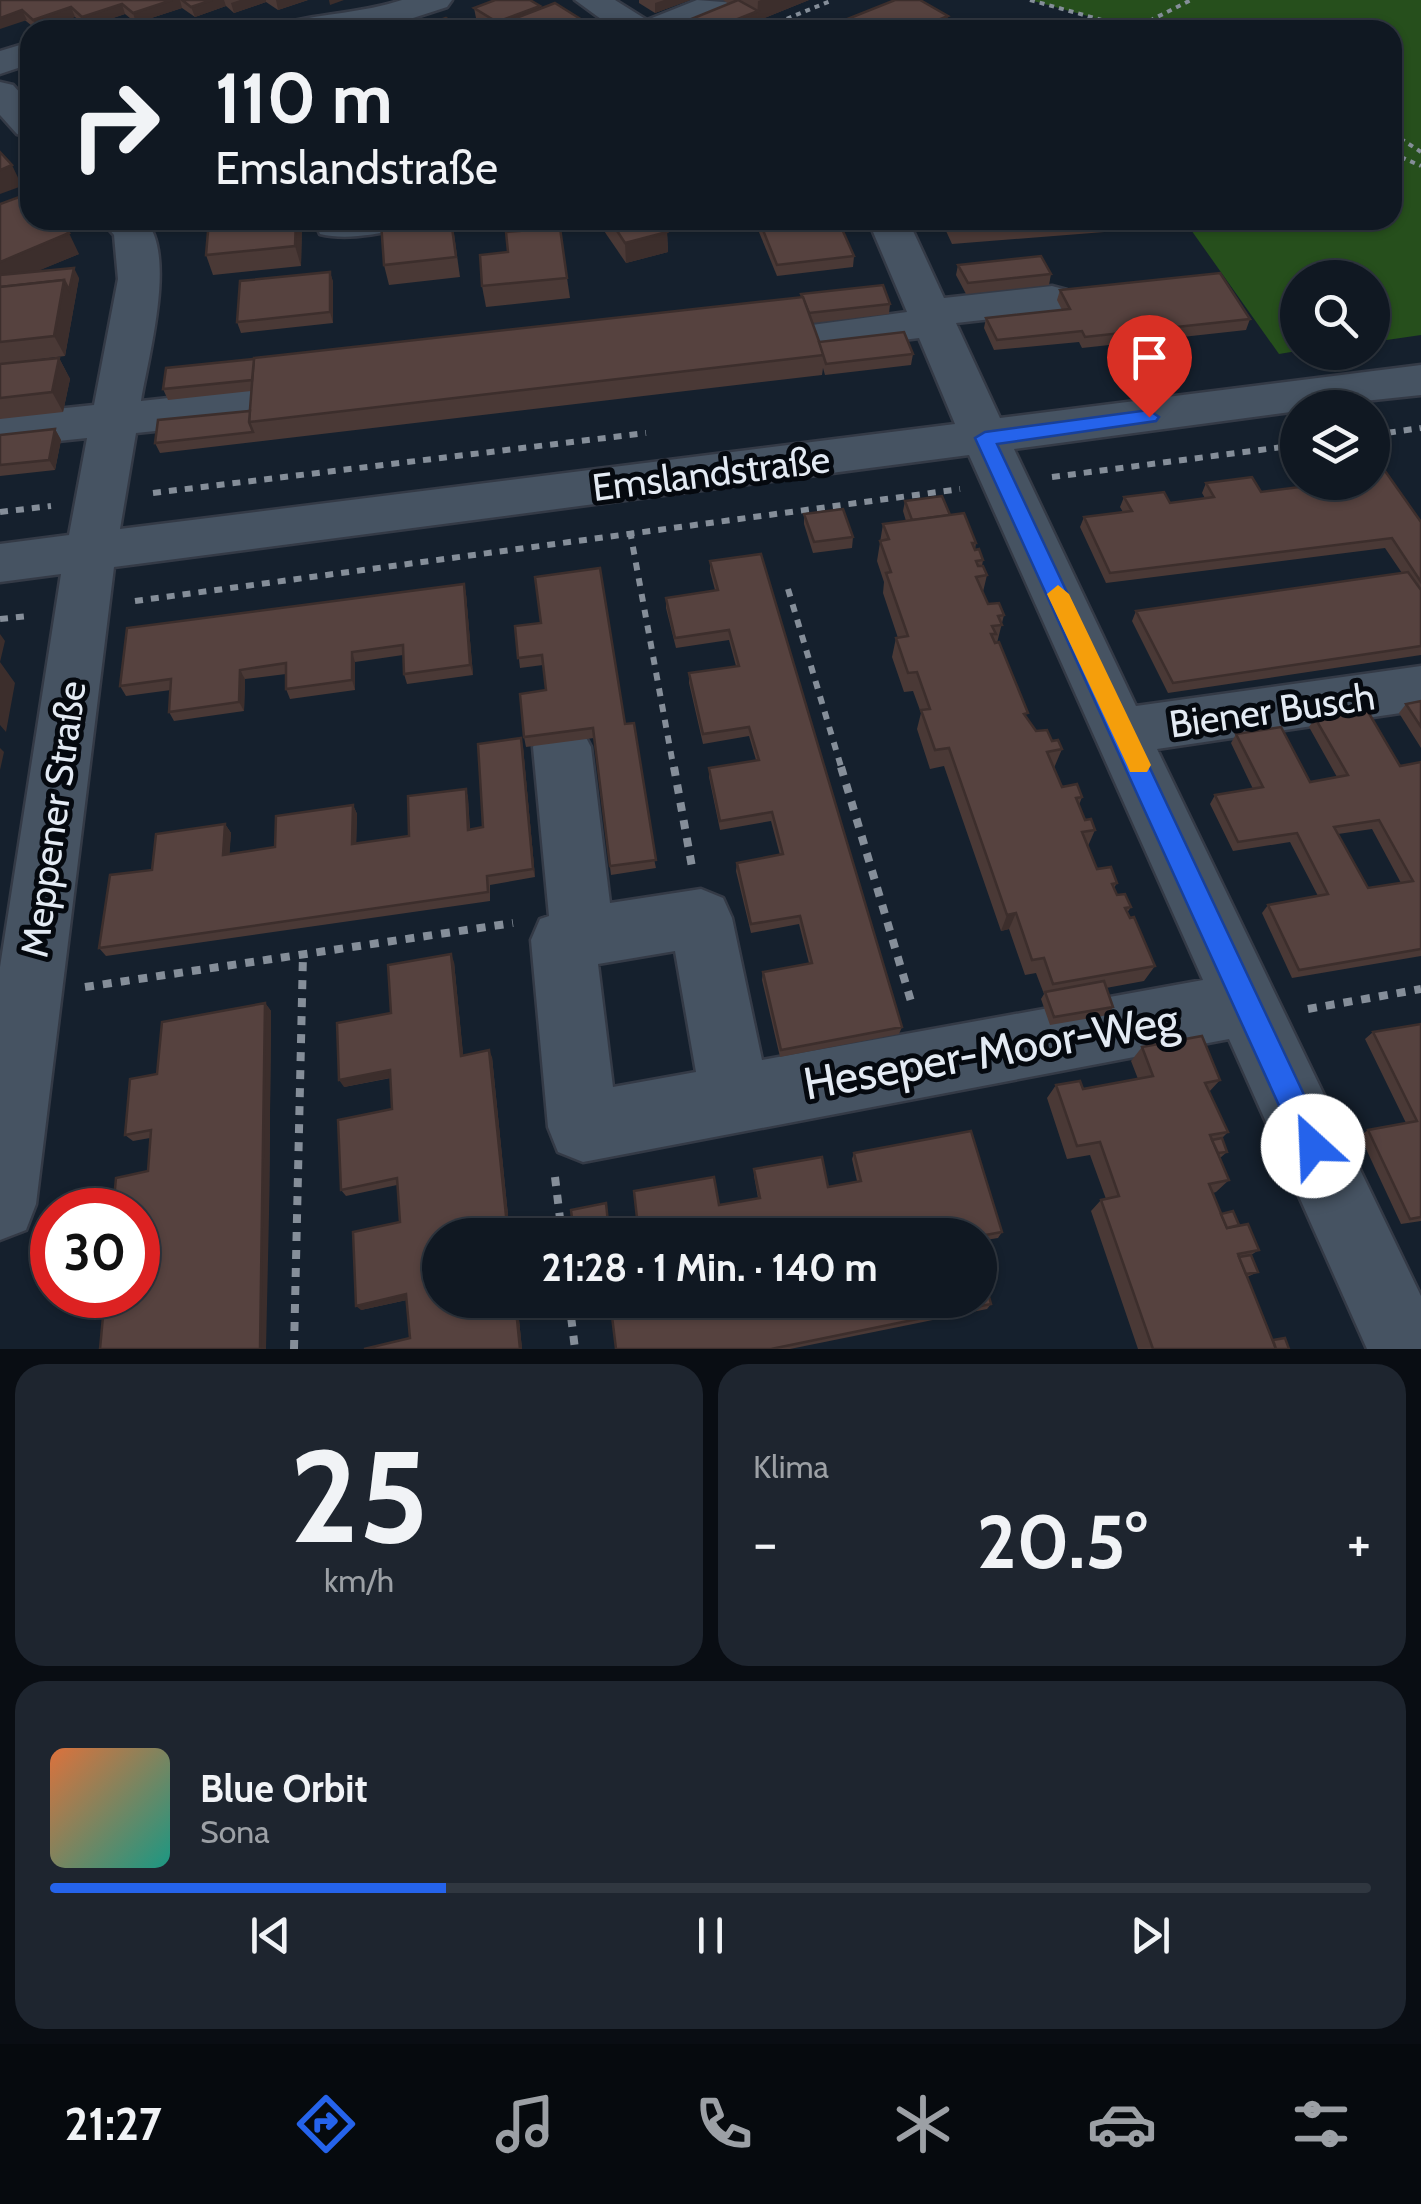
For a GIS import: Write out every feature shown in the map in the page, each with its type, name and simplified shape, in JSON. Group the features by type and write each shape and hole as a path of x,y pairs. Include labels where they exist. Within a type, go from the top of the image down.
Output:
{"street":[{"path":"592,0 624,20"},
{"path":"678,20 719,4"},
{"path":"405,20 442,7"},
{"path":"0,93 20,115"},
{"name":"Meppener Straße","path":"0,1204 90,554 139,278 132,230"},
{"path":"892,230 1247,1004 1402,1305"},
{"path":"813,336 1052,300"},
{"name":"Emslandstraße","path":"0,564 90,554 617,460 995,461 1421,380"},
{"path":"0,431 251,405"},
{"name":"Biener Busch","path":"1123,731 1421,688"},
{"path":"562,748 582,924 701,918 736,1098"},
{"name":"Heseper-Moor-Weg","path":"582,924 563,940 583,1127 1247,1004"}],"path":[{"path":"784,20 834,0"},
{"path":"1030,0 1104,20"},
{"path":"1152,20 1191,0"},
{"path":"1390,432 1421,428"},
{"path":"0,619 90,554 617,460 652,432"},
{"path":"0,512 90,554 630,532 995,461 1280,446"},
{"path":"617,460 701,918"},
{"path":"788,589 929,1062"},
{"path":"29,995 303,954 582,924"},
{"path":"294,1349 303,954"},
{"path":"1247,1004 1314,1009 1421,989"},
{"path":"571,1318 575,1349"}],"green space":[{"path":"1030,0 1421,0 1421,335 1390,340 1390,260 1280,260 1279,354 1191,230 1402,230 1402,20 1102,20"}],"building":[{"path":"0,0 172,0 133,13 122,4 82,17 71,7 33,20 22,10 0,18"},
{"path":"182,0 212,0 191,7"},
{"path":"495,0 530,0 540,6 502,20 494,20 474,8"},
{"path":"738,0 758,11 735,20 689,20"},
{"path":"895,0 920,0 948,16 938,20 845,20"},
{"path":"555,3 582,20 511,20"},
{"path":"0,152 12,165 0,170"},
{"path":"20,197 20,230 69,233 0,262 0,204"},
{"path":"208,230 296,230 295,246 206,255"},
{"path":"382,230 452,230 456,257 384,265"},
{"path":"560,230 567,278 482,286 480,255 508,252 506,232"},
{"path":"617,230 667,232 625,243"},
{"path":"763,230 842,230 854,256 777,265"},
{"path":"1041,256 1051,274 968,283 958,265"},
{"path":"74,268 69,290 64,280 0,287 0,275"},
{"path":"330,272 330,312 237,322 240,281"},
{"path":"1220,273 1250,319 1085,337 1082,331 997,340 986,318 1070,309 1060,290"},
{"path":"64,280 54,336 0,342 0,287"},
{"path":"883,285 890,304 809,313 801,294"},
{"path":"803,297 824,355 249,422 254,358"},
{"path":"904,332 913,354 826,364 819,342"},
{"path":"59,358 52,392 0,398 0,364"},
{"path":"254,359 252,380 163,389 166,368"},
{"path":"250,411 253,432 155,443 158,420"},
{"path":"55,429 49,460 0,465 0,435"},
{"path":"1252,477 1261,492 1280,490 1280,500 1390,500 1390,478 1421,522 1421,582 1392,538 1110,573 1084,517 1132,511 1124,497 1164,492 1170,503 1214,497 1206,483"},
{"path":"942,496 950,515 912,520 905,501"},
{"path":"843,509 853,537 814,542 804,514"},
{"path":"964,513 976,543 972,543 983,560 976,561 987,575 976,577 988,604 999,603 1004,615 998,616 1002,625 992,626 996,634 991,634 995,643 999,642 1028,713 1024,714 1036,731 1047,730 1052,741 1058,740 1062,749 1047,752 1062,787 1077,784 1082,797 1076,798 1085,820 1091,819 1095,830 1082,832 1097,869 1111,867 1117,883 1112,884 1117,895 1125,894 1131,907 1125,908 1130,918 1134,917 1155,966 1053,984 1044,958 1032,960 1016,913 1007,915 949,748 935,750 921,710 930,709 917,672 908,673 896,638 908,636 886,573 891,572 880,541 889,539 883,524"},
{"path":"761,554 902,1027 781,1050 763,972 812,963 800,916 751,924 737,863 783,854 772,812 720,821 709,768 759,760 749,727 703,734 689,673 739,666 729,630 675,638 666,598 718,590 710,561"},
{"path":"600,568 625,724 634,723 656,860 610,866 593,728 524,737 520,694 546,690 542,655 518,658 515,626 541,623 535,577"},
{"path":"1408,572 1421,590 1421,646 1173,683 1136,611"},
{"path":"464,584 470,665 404,674 403,645 352,652 352,680 286,689 286,663 240,670 239,702 169,712 171,679 120,686 127,628"},
{"path":"1421,701 1421,727 1406,704"},
{"path":"1367,710 1400,766 1421,762 1421,949 1299,970 1268,905 1328,894 1297,833 1238,842 1215,795 1263,787 1236,734 1281,727 1310,782 1348,775 1315,718","holes":["1379,820 1413,881 1368,888 1334,827"]},
{"path":"521,738 533,869 487,876 488,892 99,948 110,875 152,870 156,834 225,824 223,855 275,847 276,816 353,805 352,844 409,836 408,796 466,789 468,830 483,827 478,744"},
{"path":"451,954 461,1056 489,1050 506,1218 422,1218 422,1318 517,1318 520,1349 364,1349 410,1338 406,1294 356,1306 353,1232 400,1222 397,1178 341,1190 338,1120 392,1109 390,1070 339,1080 337,1023 391,1013 388,965"},
{"path":"1104,981 1113,1007 1054,1017 1045,992"},
{"path":"265,1003 260,1349 100,1349 103,1318 160,1318 160,1188 115,1188 116,1178 148,1171 151,1130 125,1135 130,1079 157,1074 162,1022"},
{"path":"1421,1024 1421,1217 1410,1219 1368,1130 1417,1121 1373,1032"},
{"path":"1202,1036 1220,1080 1205,1083 1228,1132 1210,1135 1229,1180 1209,1184 1227,1228 1248,1224 1259,1250 1238,1254 1276,1349 1153,1349 1101,1200 1119,1196 1100,1142 1077,1146 1056,1085 1080,1081 1083,1089 1153,1076 1142,1047"},
{"path":"971,1131 1002,1232 997,1233 997,1218 637,1218 634,1191 714,1177 719,1205 760,1198 754,1169 822,1157 828,1187 861,1181 854,1153"},
{"path":"1222,1138 1227,1152 1218,1153 1212,1140"},
{"path":"606,1203 608,1218 572,1218 571,1210"},
{"path":"1233,1211 1239,1225 1227,1228 1221,1214"},
{"path":"1251,1255 1258,1272 1246,1274 1239,1257"},
{"path":"612,1318 923,1318 771,1349 616,1349"},
{"path":"1285,1338 1289,1349 1276,1349 1273,1340"}],"slow traffic":[{"path":"1058,594 1139,765"}],"route":[{"path":"1149,417 985,438 1313,1146"}]}
